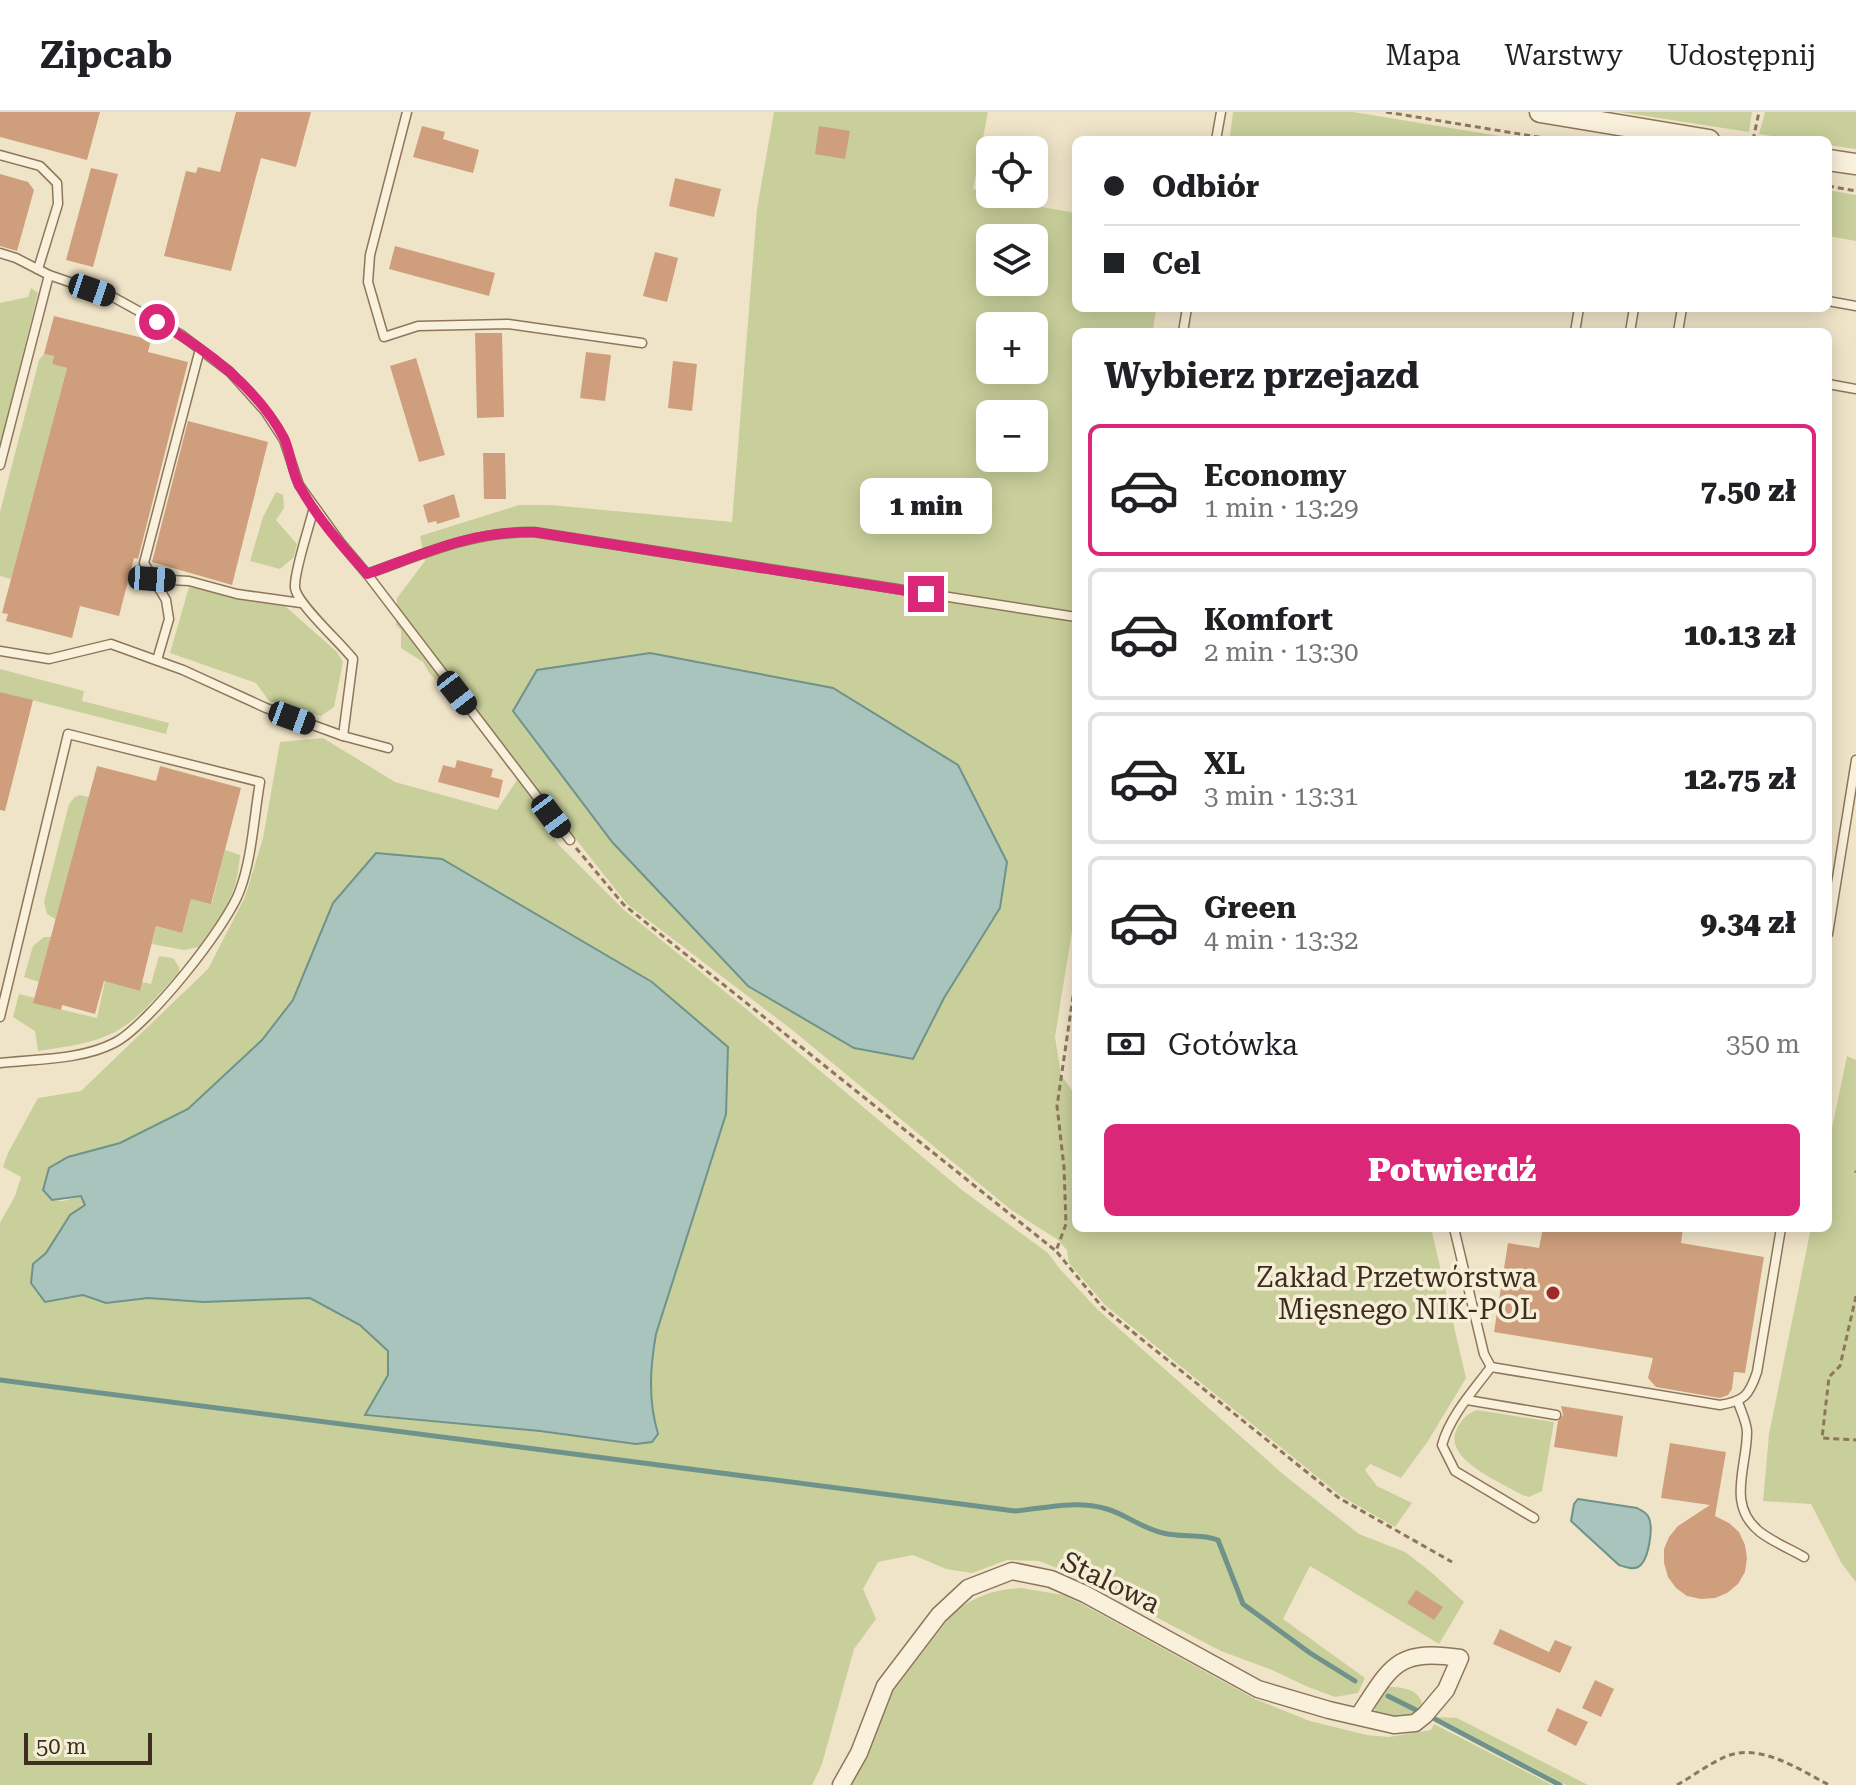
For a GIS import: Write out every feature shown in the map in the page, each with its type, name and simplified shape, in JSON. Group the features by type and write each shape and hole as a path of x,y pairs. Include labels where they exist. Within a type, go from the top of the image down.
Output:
{"street":[{"path":"1540,112 1589,116 1662,136"},
{"path":"1832,161 1856,164"},
{"name":"Stalowa","path":"841,1785 859,1753 885,1686 939,1615 968,1588 1012,1571 1051,1579 1085,1594 1258,1689 1394,1725 1415,1723 1446,1690 1460,1658 1436,1654 1409,1657 1389,1670 1359,1715"}],"lane":[{"path":"407,112 370,255 368,282 384,337 418,326 508,324 642,343"},
{"path":"1217,136 1221,112"},
{"path":"0,155 40,166 57,183 58,204 38,269"},
{"path":"0,253 49,275 113,297 180,334 230,372 265,411 284,440 299,485 314,507 570,840"},
{"path":"0,465 49,275"},
{"path":"1832,302 1856,306"},
{"path":"157,660 169,619 166,600 144,563 200,349"},
{"path":"1832,385 1856,389"},
{"path":"314,507 294,588 301,603 353,659 343,736"},
{"path":"367,574 464,539 500,532 534,532 1072,616"},
{"path":"152,579 189,581 237,594 301,603"},
{"path":"0,651 49,659 111,644 157,660 266,708 343,736 388,748"},
{"path":"0,1017 68,734 260,782 242,886 232,910 193,963 139,1025 114,1043 79,1053 0,1063"},
{"path":"1832,909 1856,760"},
{"path":"1455,1232 1484,1354 1491,1367"},
{"path":"1491,1367 1720,1405 1738,1402 1751,1390 1757,1372 1780,1232"},
{"path":"1491,1367 1446,1433 1442,1445 1445,1457 1455,1471 1534,1518"},
{"path":"1467,1400 1556,1415"},
{"path":"1738,1402 1747,1430 1739,1494 1743,1506 1760,1532 1804,1557"}],"path":[{"path":"1386,112 1532,136"},
{"path":"1754,136 1759,112"},
{"path":"1832,187 1856,191"},
{"path":"570,840 624,905 1056,1251 1103,1308 1339,1498 1452,1562"},
{"path":"1056,1251 1066,1224 1057,1106 1072,1003"},
{"path":"1856,1296 1840,1366 1829,1377 1822,1438 1856,1440"},
{"path":"1677,1785 1726,1756 1743,1752 1775,1759 1829,1785"}],"green space":[{"path":"774,112 988,112 983,136 976,136 973,189 976,190 976,208 1047,208 1072,212 1072,312 1156,312 1154,328 1072,328 1072,931 1055,1037 1061,1075 1072,1090 1072,1232 1432,1232 1466,1378 1428,1441 1401,1478 1370,1464 1365,1470 1377,1486 1412,1503 1395,1527 1341,1496 1105,1305 1069,1263 1067,1250 1058,1240 1010,1209 791,1029 627,904 467,701 443,692 443,686 423,662 401,648 401,630 396,625 397,598 425,561 420,536 519,505 551,505 732,522 757,209","holes":["650,653 833,688 958,765 1007,862 1000,908 944,998 913,1059 748,986 613,843 513,711 537,670"]},
{"path":"1233,112 1353,112 1500,136 1230,136"},
{"path":"1620,112 1752,112 1749,132"},
{"path":"1765,112 1856,112 1856,149 1832,146 1832,136 1759,134"},
{"path":"1832,191 1856,195 1856,241 1832,237"},
{"path":"31,288 38,293 0,446 0,303 28,297"},
{"path":"44,354 54,356 52,364 67,368 11,579 0,576 0,512 39,360"},
{"path":"276,492 283,495 284,508 276,520 297,544 294,557 280,569 250,561 263,517"},
{"path":"189,587 285,606 337,652 343,662 334,707 321,716 269,701 256,683 170,653"},
{"path":"0,669 84,691 82,701 169,723 166,734 0,692"},
{"path":"323,738 395,782 497,810 519,777 551,827 556,842 623,909 962,1190 1048,1253 1097,1309 1284,1475 1359,1534 1405,1552 1464,1602 1439,1644 1310,1566 1283,1619 1365,1678 1358,1693 1335,1697 1221,1651 1077,1576 1039,1561 1007,1560 972,1573 946,1569 913,1555 878,1562 863,1589 876,1619 854,1649 822,1764 812,1785 0,1785 0,1223 15,1196 21,1177 3,1167 38,1098 81,1091 208,969 245,897 263,838 280,742","holes":["376,853 442,859 652,982 728,1047 726,1114 656,1334 651,1384 658,1434 636,1444 540,1431 366,1416 388,1375 388,1351 360,1325 311,1298 204,1302 148,1298 106,1303 83,1295 45,1301 33,1264 46,1253 85,1205 81,1196 63,1201 52,1200 43,1190 68,1157 120,1143 188,1109 262,1040 293,1000 333,903"]},
{"path":"80,795 89,797 57,920 47,914 44,902 69,804"},
{"path":"225,850 240,855 236,883 222,914 199,947 184,950 152,944 156,926 182,933 191,899 212,903"},
{"path":"44,937 52,937 39,982 24,977 33,946"},
{"path":"159,956 173,958 179,972 146,1008 119,1030 104,1037 38,1051 35,1031 13,1017 19,994 35,998 34,1003 97,1018 105,981 140,991 142,982 151,984"},
{"path":"1847,1056 1856,1060 1856,1582 1842,1564 1811,1504 1763,1501 1769,1434 1810,1232 1832,1232 1832,1128"},
{"path":"1477,1410 1554,1422 1542,1491 1529,1497 1522,1495 1477,1469 1458,1452 1456,1431 1464,1418"},
{"path":"1021,1588 1063,1595 1255,1699 1310,1721 1367,1735 1389,1737 1431,1730 1434,1724 1552,1785 848,1785 859,1768 890,1695 954,1612 986,1594"},
{"path":"1388,1687 1414,1692 1422,1705 1401,1718 1376,1712 1373,1705"},
{"path":"1437,1717 1457,1718 1588,1785 1566,1785"}],"water":[{"path":"650,653 833,688 958,765 1007,862 1000,908 944,998 913,1059 854,1048 748,986 613,843 513,711 537,670"},
{"path":"376,853 442,859 652,982 728,1047 726,1114 656,1334 651,1384 658,1434 652,1442 636,1444 540,1431 365,1415 388,1375 388,1351 360,1325 310,1298 204,1302 148,1298 106,1303 83,1295 45,1302 31,1283 33,1264 46,1253 70,1215 85,1205 81,1196 52,1200 43,1190 49,1168 68,1157 120,1143 188,1109 262,1040 293,1000 333,903"},
{"path":"1578,1499 1637,1508 1646,1513 1650,1521 1648,1551 1638,1567 1619,1565 1571,1521"}],"building":[{"path":"0,112 100,112 87,160 0,137"},
{"path":"236,112 311,112 296,167 261,158 231,271 164,256 186,171 196,173 198,167 220,172"},
{"path":"422,126 445,132 443,139 479,150 473,173 413,157"},
{"path":"819,126 850,131 845,159 815,154"},
{"path":"91,168 118,174 93,267 66,260"},
{"path":"0,174 28,182 34,190 17,251 0,246"},
{"path":"675,178 721,189 714,217 669,206"},
{"path":"395,246 495,273 489,296 389,269"},
{"path":"655,252 678,258 667,302 643,296"},
{"path":"54,316 151,340 148,352 188,362 138,559 134,558 119,616 80,606 72,638 6,621 8,614 2,613 67,368 52,364 54,356 44,354"},
{"path":"475,333 502,333 504,417 477,418"},
{"path":"586,352 611,355 605,401 580,398"},
{"path":"416,358 445,455 419,462 390,366"},
{"path":"673,361 697,364 692,411 668,408"},
{"path":"188,421 268,442 232,585 152,562"},
{"path":"483,453 505,453 506,499 484,499"},
{"path":"454,494 460,517 437,524 436,521 428,523 423,505"},
{"path":"0,692 33,700 5,811 0,810"},
{"path":"457,760 493,769 491,777 503,780 499,798 438,782 443,765 455,768"},
{"path":"97,766 156,781 160,766 241,788 211,904 191,899 182,933 156,926 140,991 104,981 95,1014 62,1005 61,1010 33,1003"},
{"path":"1542,1232 1682,1232 1681,1243 1764,1257 1745,1373 1734,1372 1732,1389 1720,1398 1656,1387 1648,1378 1653,1358 1494,1332 1508,1243 1539,1248"},
{"path":"1561,1406 1623,1416 1617,1457 1554,1447 1558,1421 1563,1415"},
{"path":"1670,1443 1726,1452 1715,1516 1739,1532 1747,1558 1745,1572 1738,1584 1715,1598 1687,1596 1668,1577 1664,1549 1669,1537 1678,1526 1710,1505 1661,1498"},
{"path":"1416,1590 1443,1607 1434,1620 1407,1603"},
{"path":"1500,1629 1549,1652 1555,1640 1572,1647 1560,1673 1493,1644"},
{"path":"1595,1680 1614,1689 1601,1717 1582,1708"},
{"path":"1557,1708 1588,1722 1576,1746 1547,1731"}],"waterway":[{"path":"0,1380 1015,1511 1095,1506 1163,1533 1218,1540 1243,1604 1310,1653 1355,1681"},
{"path":"1388,1696 1416,1710"},
{"path":"1433,1718 1560,1785"}],"place":[{"name":"Zakład Przetwórstwa Mięsnego NIK-POL","path":"1553,1293"}],"route":[{"path":"157,322 180,334 230,372 265,411 284,440 299,485 367,574 464,539 500,532 534,532 926,594"}]}
